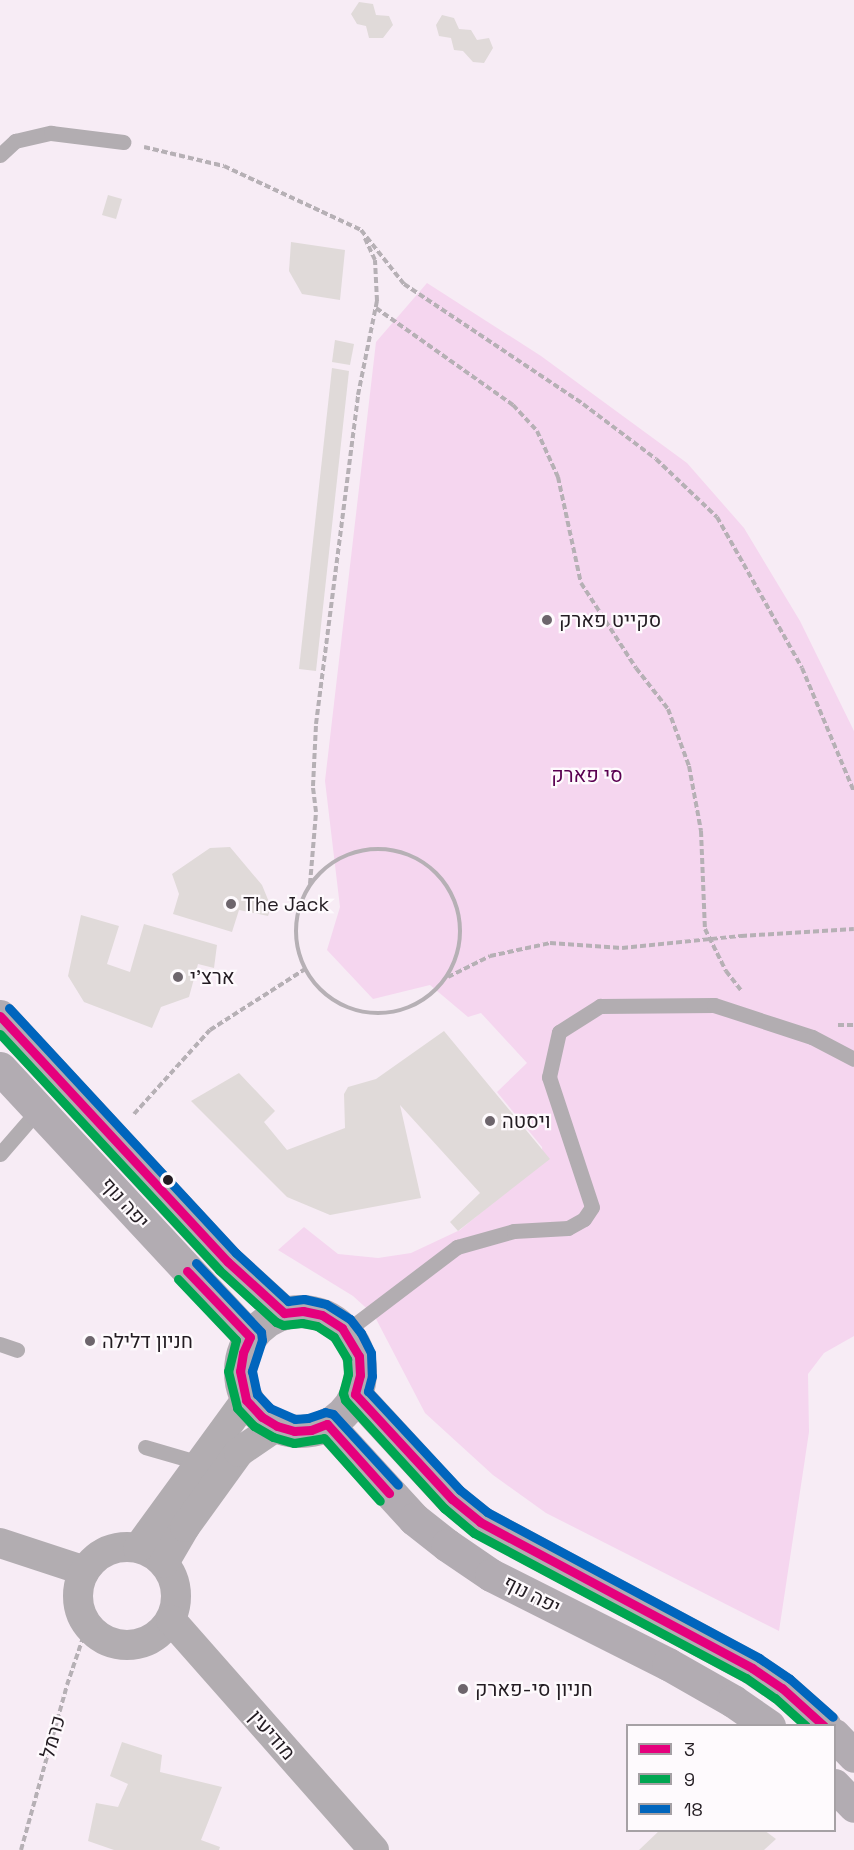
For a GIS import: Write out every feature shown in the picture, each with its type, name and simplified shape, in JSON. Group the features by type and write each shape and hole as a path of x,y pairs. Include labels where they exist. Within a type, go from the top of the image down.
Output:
{"main road":[{"name":"יפה נוף","path":"0,1016 228,1262 284,1313"},
{"name":"יפה נוף","path":"0,1068 250,1337"},
{"path":"303,1311 322,1315 345,1332 359,1356 360,1376 349,1407 327,1424 302,1430 277,1426 262,1417 246,1400 240,1371 243,1353 250,1337 271,1318 284,1313 303,1311"},
{"name":"יפה נוף","path":"355,1394 452,1499 480,1522 752,1668 782,1688 824,1724"},
{"name":"יפה נוף","path":"327,1424 414,1519 447,1545 492,1575 668,1664 733,1701 768,1724"},
{"path":"836,1738 854,1756"},
{"path":"836,1787 854,1806"}],"street":[{"path":"138,1548 246,1400"},
{"path":"165,1563 185,1527 239,1452 277,1426"},
{"path":"0,1543 85,1571"},
{"path":"123,1547 138,1548 152,1553 165,1563 176,1584 175,1609 171,1620 160,1634 146,1642 129,1646 112,1644 87,1626 78,1599 79,1584 94,1559 107,1550 123,1547"},
{"name":"מודיעין","path":"171,1620 374,1850"}],"lane":[{"path":"0,155 15,141 51,133 123,142"},
{"path":"345,1332 457,1246 514,1232 568,1228 584,1220 592,1207 549,1077 559,1032 600,1006 714,1005 812,1037 854,1059"},
{"path":"0,1154 39,1109"},
{"path":"0,1344 17,1350"},
{"path":"145,1448 200,1463"}],"path":[{"path":"123,142 224,166 361,230 404,284 584,404 656,459 717,517 802,668 820,706 854,792"},
{"path":"310,884 316,812 313,786 316,724 358,395 376,308 375,260 361,230"},
{"path":"376,308 513,405 537,432 558,477 581,584 636,668 668,709 689,766 701,831 705,929 726,971 743,992"},
{"path":"376,848 401,851 425,862 443,880 456,903 460,928 458,954 447,977 427,998 402,1010 373,1014 346,1007 322,992 305,969 297,948 296,926 300,904 310,884 328,865 350,853 376,848"},
{"path":"447,977 490,956 550,943 622,948 854,929"},
{"path":"113,1137 210,1030 305,969"},
{"path":"835,1025 854,1025"},
{"name":"כרמל","path":"21,1850 87,1626"}],"green space":[{"name":"סי פארק","path":"427,283 541,356 687,463 744,528 800,621 854,731 854,1336 824,1353 808,1374 809,1432 779,1631 546,1513 493,1475 425,1413 374,1315 353,1296 278,1250 304,1227 338,1254 378,1258 411,1253 460,1230 543,1161 542,1147 497,1092 527,1063 481,1013 468,1017 430,985 373,999 327,950 340,907 325,781 376,342"}],"building":[{"path":"359,2 373,4 376,15 389,16 393,25 383,38 369,38 366,26 357,24 351,14"},
{"path":"442,15 454,18 459,29 471,30 477,40 489,38 493,48 484,63 473,62 463,51 454,50 451,38 439,36 436,25"},
{"path":"108,195 122,199 116,219 102,215"},
{"path":"291,242 345,250 340,300 302,294 289,271"},
{"path":"335,340 354,344 350,365 332,362"},
{"path":"332,368 349,371 316,671 299,669"},
{"path":"230,847 262,885 271,907 268,916 239,910 232,932 173,914 179,894 172,874 210,848"},
{"path":"81,915 119,926 107,964 130,972 144,924 217,945 214,968 198,964 189,997 161,1007 152,1028 84,1002 68,976"},
{"path":"444,1031 550,1159 458,1231 450,1222 480,1193 400,1105 421,1198 330,1215 287,1197 191,1101 239,1073 275,1111 264,1122 287,1150 345,1128 344,1094 348,1087 376,1079"},
{"path":"122,1742 162,1755 160,1772 222,1787 201,1840 220,1847 219,1850 114,1850 88,1841 96,1803 118,1807 128,1784 110,1776"},
{"path":"658,1832 767,1832 776,1839 764,1850 639,1850"}],"transit line":[{"name":"18","path":"9,1008 236,1253 288,1301 304,1299 326,1304 350,1319 361,1333 371,1353 372,1376 368,1391 460,1490 487,1512 759,1658 790,1679 833,1717"},
{"name":"3","path":"0,1016 228,1262 284,1313 303,1311 322,1315 342,1328 359,1356 360,1375 355,1394 452,1499 480,1522 752,1668 782,1688 822,1724"},
{"name":"9","path":"0,1034 219,1270 276,1322 283,1325 302,1323 317,1326 334,1337 347,1359 348,1374 343,1393 345,1400 444,1508 474,1533 746,1678 775,1698 804,1724"},
{"name":"18","path":"196,1263 261,1332 262,1340 252,1371 257,1394 270,1408 295,1419 308,1418 325,1412 333,1414 398,1485"},
{"name":"3","path":"187,1271 250,1337 243,1353 240,1371 246,1400 262,1417 277,1426 294,1431 311,1430 327,1424 389,1493"},
{"name":"9","path":"178,1279 236,1340 228,1371 237,1408 254,1426 273,1437 294,1443 324,1438 380,1501"}],"place":[{"name":"סקייט פארק","path":"547,620"},
{"name":"The Jack","path":"231,904"},
{"name":"ארצ'י","path":"178,977"},
{"name":"ויסטה","path":"490,1121"},
{"name":"חניון דלילה","path":"90,1341"},
{"name":"חניון סי-פארק","path":"463,1689"}]}
